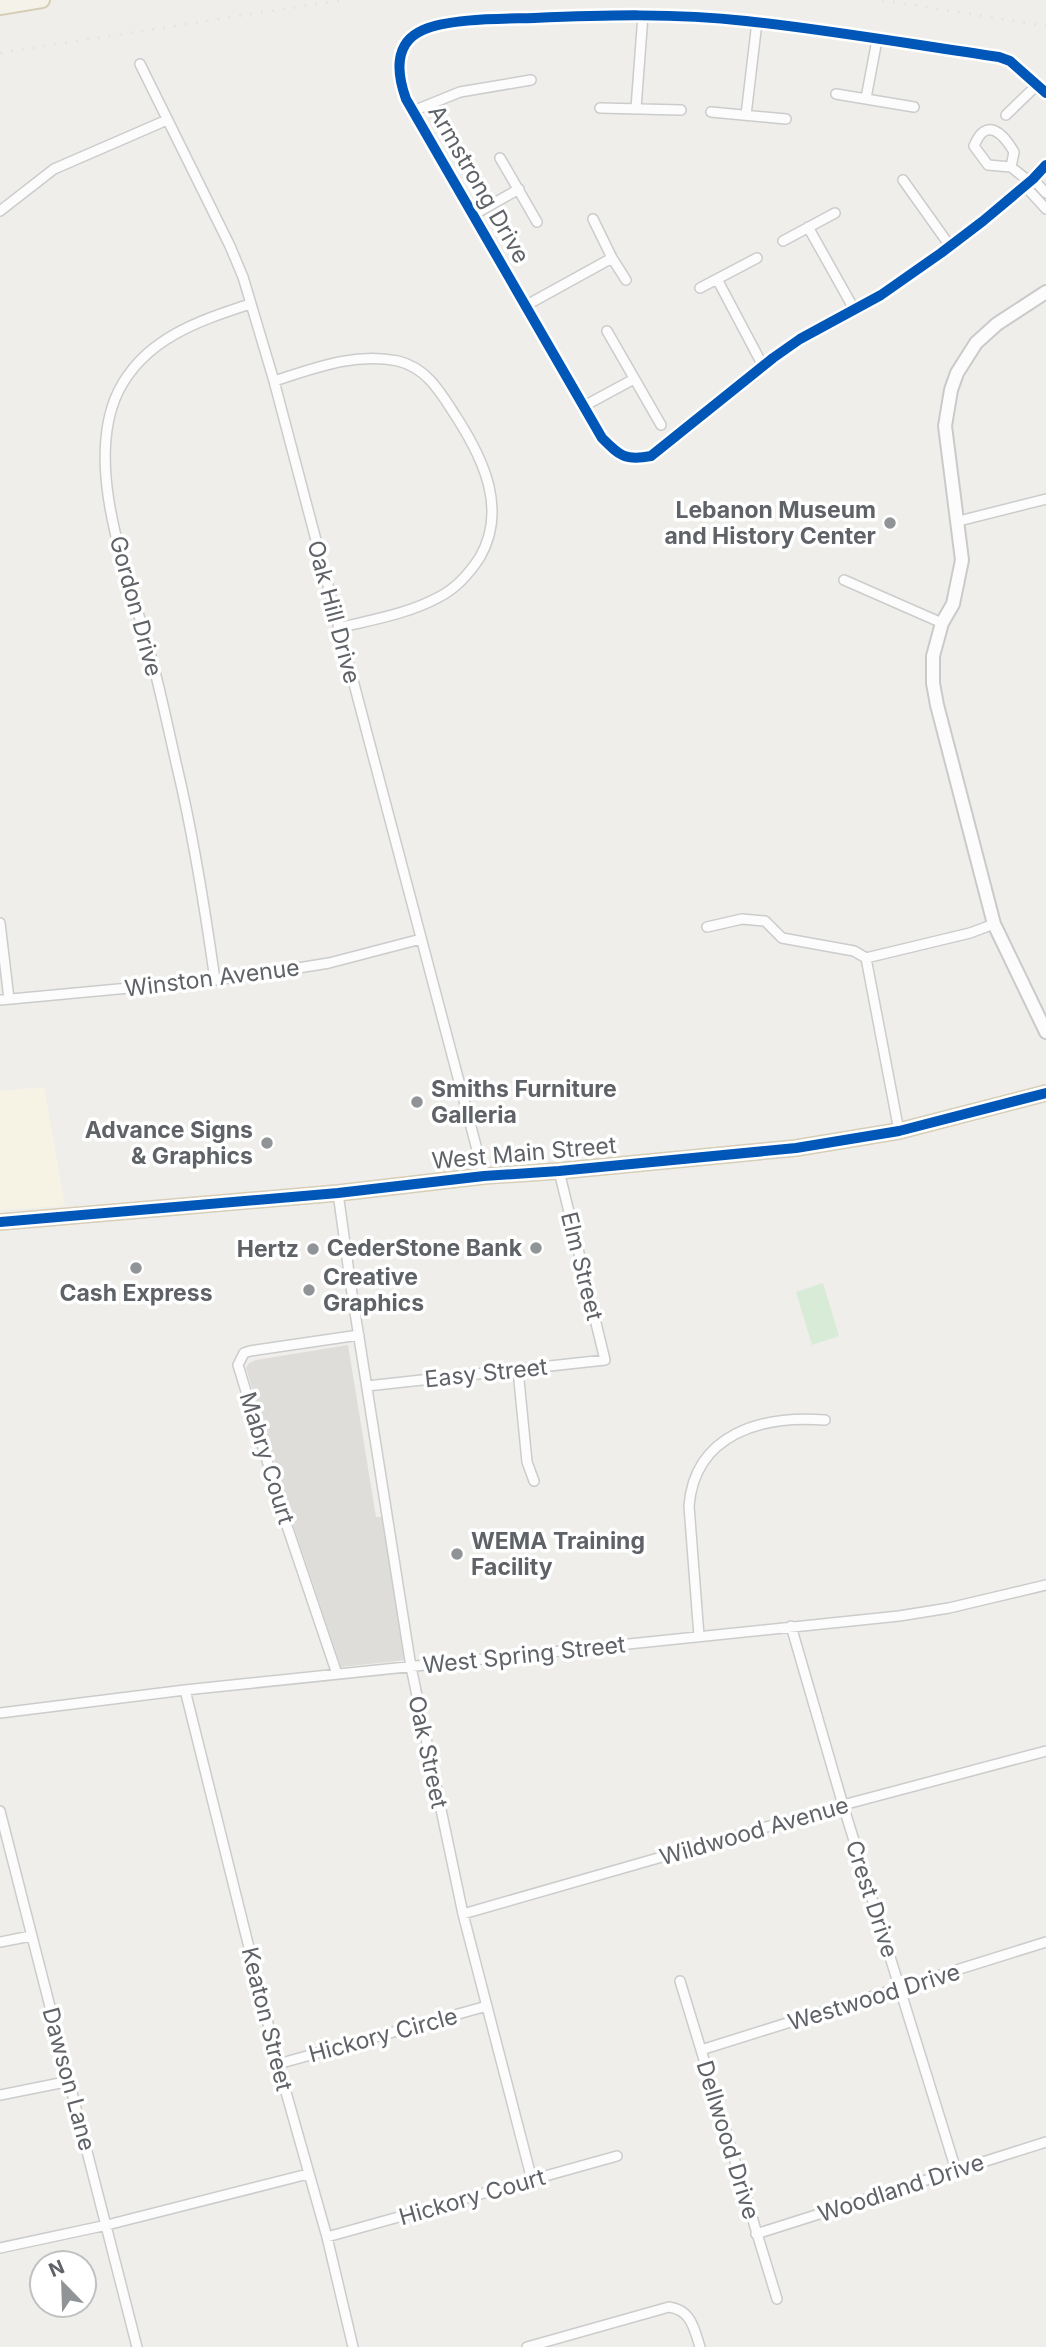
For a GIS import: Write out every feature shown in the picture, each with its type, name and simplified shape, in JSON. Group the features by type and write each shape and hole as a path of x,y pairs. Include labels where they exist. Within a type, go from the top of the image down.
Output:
{"main road":[{"path":"0,7 42,0"},
{"name":"West Main Street","path":"0,1222 338,1193 484,1176 796,1148 899,1131 1046,1093"}],"street":[{"name":"Armstrong Drive","path":"1046,93 1010,61 999,57 757,22 643,15 506,19 449,24 422,30 399,54 401,83 413,111 525,306 602,438 620,456 635,459 651,456 800,339 881,295 950,246 1046,165"},
{"path":"636,108 643,15"},
{"path":"746,115 757,22"},
{"path":"866,98 877,40"},
{"name":"Oak Hill Drive","path":"140,64 243,277 274,381 484,1176"},
{"path":"413,111 460,92 531,80"},
{"path":"1006,115 1037,85"},
{"path":"836,94 914,107"},
{"path":"600,108 681,110"},
{"path":"711,112 786,119"},
{"path":"0,211 54,169 167,120"},
{"path":"1011,167 1014,152 1004,135 997,131 982,134 974,146 988,165 1011,167 1046,193"},
{"path":"500,158 537,222"},
{"path":"903,180 950,246"},
{"path":"1029,182 1046,209"},
{"path":"473,215 519,189"},
{"path":"783,242 835,213"},
{"path":"593,219 626,280"},
{"path":"808,227 854,309"},
{"path":"525,306 612,258"},
{"path":"700,288 757,258"},
{"path":"717,279 763,366"},
{"path":"1046,292 997,324 976,343 957,373 946,409 945,426 962,560 953,604 942,623 933,656 933,683 994,924 1046,1031"},
{"name":"Gordon Drive","path":"215,980 195,843 152,660 111,516 104,438 117,394 140,359 182,328 250,304"},
{"path":"607,331 661,425"},
{"path":"274,381 358,358 379,358 413,366 426,375 459,421 484,467 490,484 490,537 468,575 441,596 424,604 338,628"},
{"path":"584,406 634,379"},
{"path":"958,521 1046,499"},
{"path":"844,580 942,623"},
{"path":"707,927 741,919 765,921 782,938 854,950 866,958 899,1131"},
{"path":"0,923 4,1000"},
{"path":"866,958 970,933 994,924"},
{"name":"Winston Avenue","path":"4,1000 215,980 329,963 421,939"},
{"name":"Elm Street","path":"559,1171 605,1360"},
{"name":"Oak Street","path":"338,1193 411,1667 463,1914 532,2180"},
{"name":"Mabry Court","path":"337,1674 286,1523 238,1365 244,1353 250,1351 359,1335"},
{"name":"Easy Street","path":"367,1387 605,1360"},
{"path":"518,1370 527,1462 534,1481"},
{"path":"699,1636 690,1506 691,1490 702,1465 718,1446 744,1429 781,1420 824,1420"},
{"name":"West Spring Street","path":"0,1713 185,1690 899,1616 949,1608 1046,1585"},
{"name":"Crest Drive","path":"791,1626 843,1805 956,2170"},
{"name":"Keaton Street","path":"185,1690 278,2064 327,2237 353,2347"},
{"name":"Wildwood Avenue","path":"463,1914 843,1805 1046,1751"},
{"name":"Dawson Lane","path":"0,1811 137,2347"},
{"path":"0,1942 31,1936"},
{"name":"Westwood Drive","path":"701,2050 1046,1942"},
{"name":"Dellwood Drive","path":"680,1981 777,2299"},
{"name":"Hickory Circle","path":"278,2064 487,2006"},
{"path":"0,2095 70,2081"},
{"name":"Woodland Drive","path":"756,2234 1046,2142"},
{"name":"Hickory Court","path":"327,2237 617,2156"},
{"path":"0,2248 107,2225 308,2174"},
{"path":"527,2347 668,2307 678,2308 690,2318 700,2347"}],"shaded area":[{"path":"44,1087 65,1206 0,1210 0,1091"},
{"path":"348,1345 376,1517 384,1517 406,1660 341,1667 295,1530 246,1368 256,1360"}],"green space":[{"path":"823,1283 839,1336 812,1345 796,1292"}],"railway":[{"path":"0,53 342,0"},
{"path":"882,0 1046,26"}],"cycle path":[{"path":"1046,93 1010,61 999,57 810,29 693,17 587,16 447,23 413,36 406,43 400,60 406,99 602,438 619,453 635,458 651,456 800,339 881,295 941,253 983,221 1046,165"},
{"path":"0,1222 338,1193 484,1176 796,1148 899,1131 1046,1093"}],"place":[{"name":"Lebanon Museum and History Center","path":"890,523"},
{"name":"Smiths Furniture Galleria","path":"417,1102"},
{"name":"Advance Signs & Graphics","path":"267,1143"},
{"name":"CederStone Bank","path":"536,1248"},
{"name":"Hertz","path":"313,1249"},
{"name":"Cash Express","path":"136,1268"},
{"name":"Creative Graphics","path":"309,1290"},
{"name":"WEMA Training Facility","path":"457,1554"}]}
